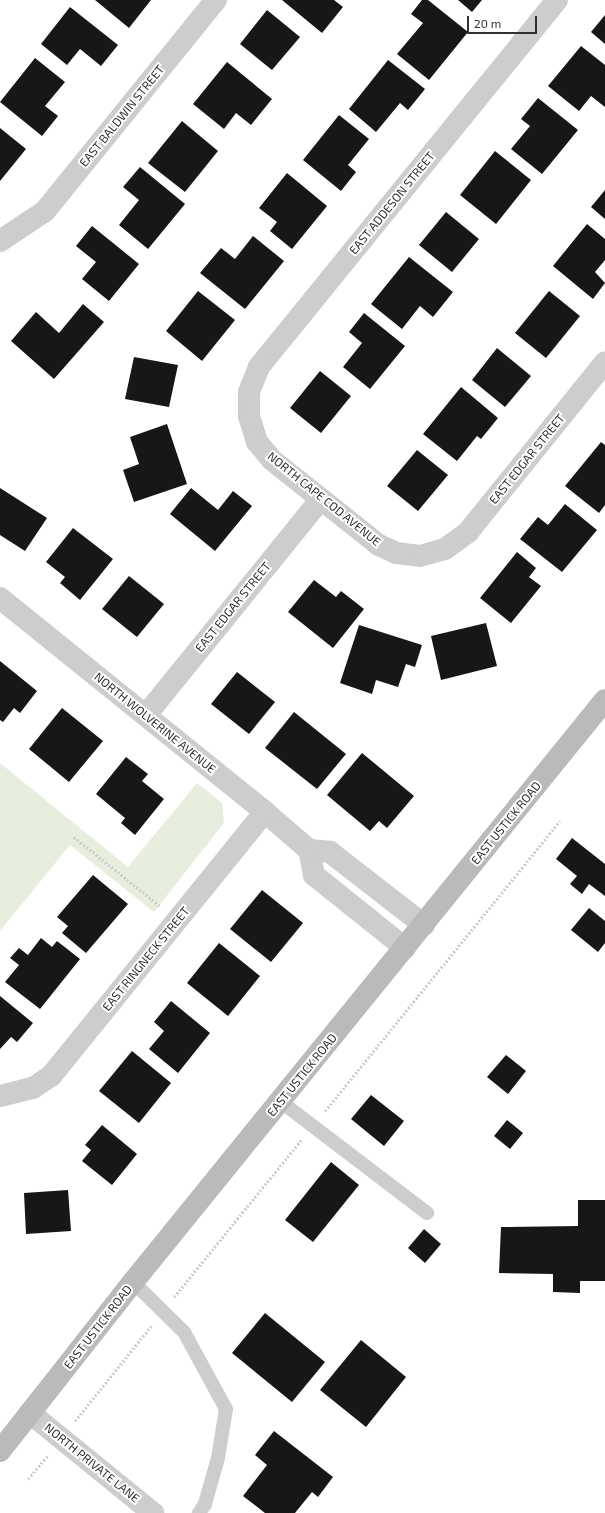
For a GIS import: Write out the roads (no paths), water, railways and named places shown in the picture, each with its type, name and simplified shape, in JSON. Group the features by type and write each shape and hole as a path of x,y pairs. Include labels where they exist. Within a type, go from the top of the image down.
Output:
{"main road":[{"name":"EAST USTICK ROAD","path":"0,1451 134,1282 605,700"}],"street":[{"name":"EAST BALDWIN STREET","path":"0,241 24,227 45,211 216,0"},
{"name":"EAST ADDESON STREET","path":"248,416 249,392 259,367 556,0"},
{"name":"EAST EDGAR STREET","path":"420,556 445,549 468,532 605,362"},
{"name":"NORTH CAPE COD AVENUE","path":"248,416 257,442 272,460 379,545 396,553 420,556"},
{"name":"EAST EDGAR STREET","path":"146,715 321,499"},
{"name":"NORTH WOLVERINE AVENUE","path":"0,598 265,812 309,850"},
{"name":"EAST RINGNECK STREET","path":"8,1095 33,1088 51,1076 265,812"},
{"path":"405,948 314,875 309,850 330,852 424,925"},
{"name":"NORTH PRIVATE LANE","path":"30,1413 153,1513"}],"lane":[{"path":"280,1101 427,1212"},
{"path":"134,1282 184,1332 226,1409 218,1458 205,1504 199,1513"}]}
